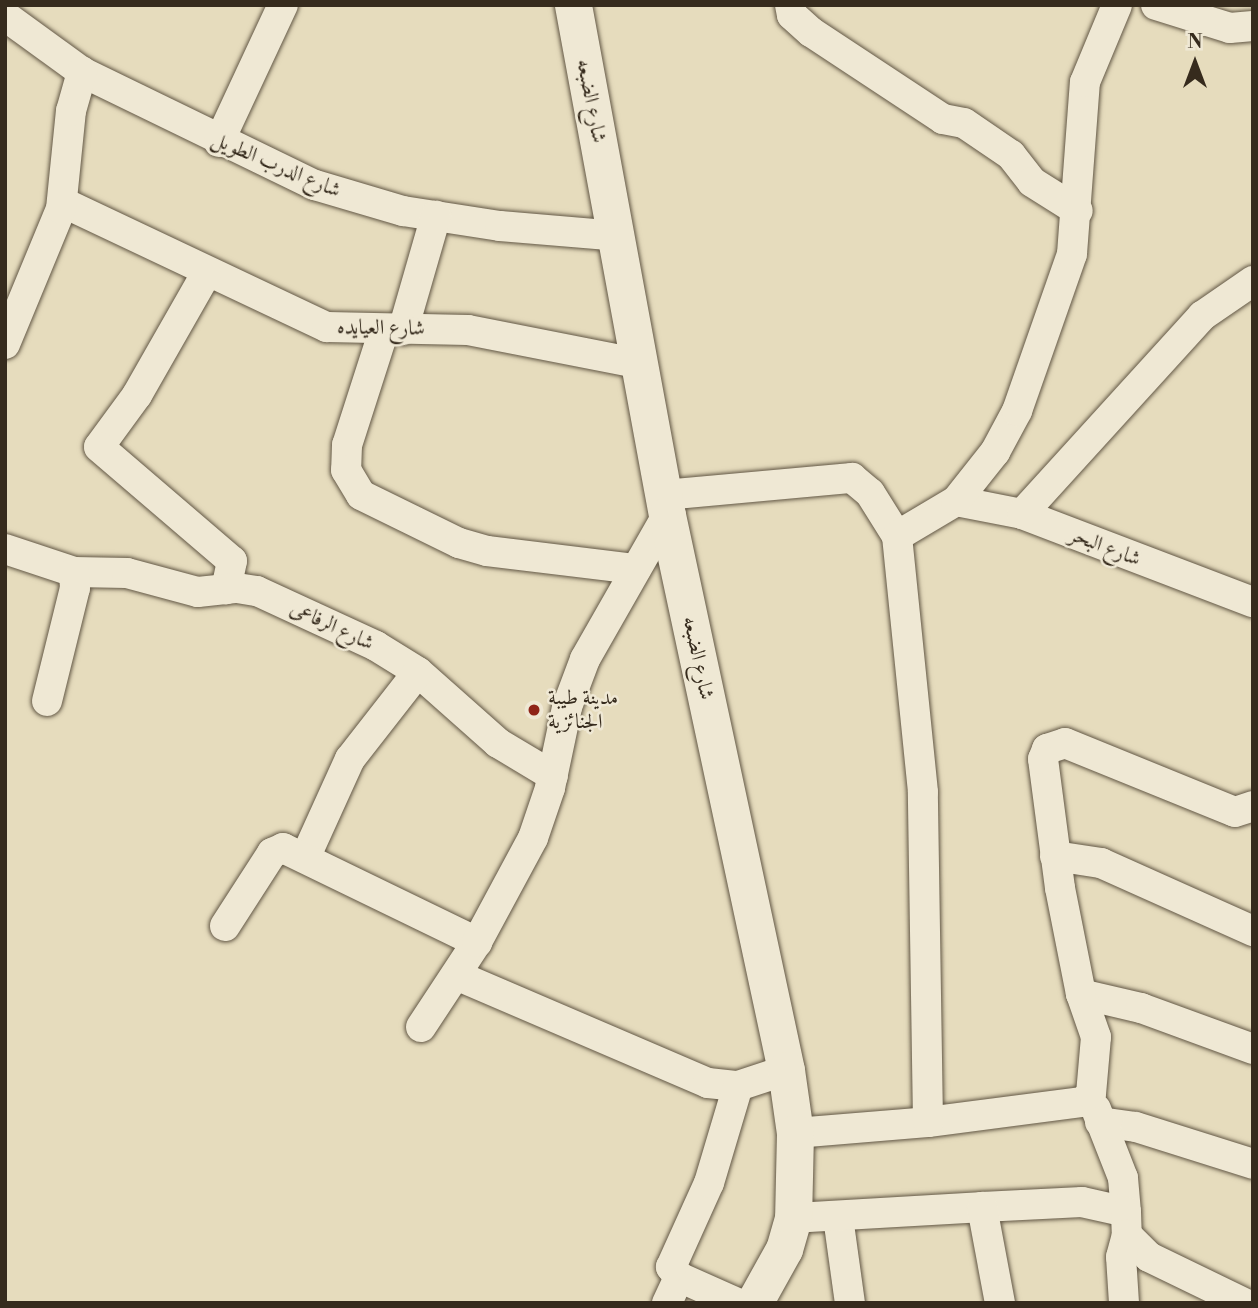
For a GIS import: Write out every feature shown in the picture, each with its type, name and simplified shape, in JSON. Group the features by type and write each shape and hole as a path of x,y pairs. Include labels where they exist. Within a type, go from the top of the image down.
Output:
{"street":[{"path":"219,142 283,5"},
{"name":"شارع الضبعه","path":"573,5 618,236 665,505 786,1070 795,1133 793,1218 784,1249 754,1303"},
{"path":"790,5 792,15 811,32 943,119 964,122 1011,155 1032,182 1078,211"},
{"path":"897,536 956,501 995,452 1017,411 1072,254 1078,211 1085,82 1117,5"},
{"path":"1156,5 1230,28 1253,26"},
{"name":"شارع الدرب الطويل","path":"5,16 82,72 219,142 316,185 436,216 618,236"},
{"path":"5,344 12,305 52,241 62,202 71,111 82,72"},
{"name":"شارع العيايده","path":"62,202 206,274 327,327 468,330 641,364"},
{"path":"436,216 347,445 346,470 361,495 460,543 487,551 636,569"},
{"path":"206,274 137,395 99,447 232,561 226,589"},
{"path":"1022,514 1202,316 1253,282"},
{"path":"421,1027 477,942 533,838 552,776 567,707 585,659 636,569 665,505 852,478 870,493 897,536 923,792 928,1122"},
{"name":"شارع البحر","path":"956,501 1022,514 1253,602"},
{"name":"شارع الرفاعى","path":"5,549 74,572 127,573 198,592 226,589 257,592 376,646 418,672 498,743 552,776"},
{"path":"47,701 75,588 74,572"},
{"path":"305,858 350,759 418,672"},
{"path":"1124,1303 1121,1257 1126,1224 1123,1178 1096,1108 1096,1037 1081,993 1055,856 1042,759 1053,745 1065,743 1234,812 1253,806"},
{"path":"225,926 277,849 305,858 477,942"},
{"path":"1055,856 1101,863 1253,931"},
{"path":"456,975 688,1076 721,1086 738,1086 786,1070"},
{"path":"1081,993 1141,1008 1253,1049"},
{"path":"737,1303 673,1290 672,1260 709,1183 738,1086"},
{"path":"795,1133 928,1122 1083,1102 1136,1127 1253,1164"},
{"path":"793,1218 1082,1202 1126,1224 1149,1257 1244,1303"},
{"path":"982,1207 1000,1303"},
{"path":"838,1217 849,1303"}],"place":[{"name":"مدينة طيبة الجنائزية","path":"534,710"}]}
